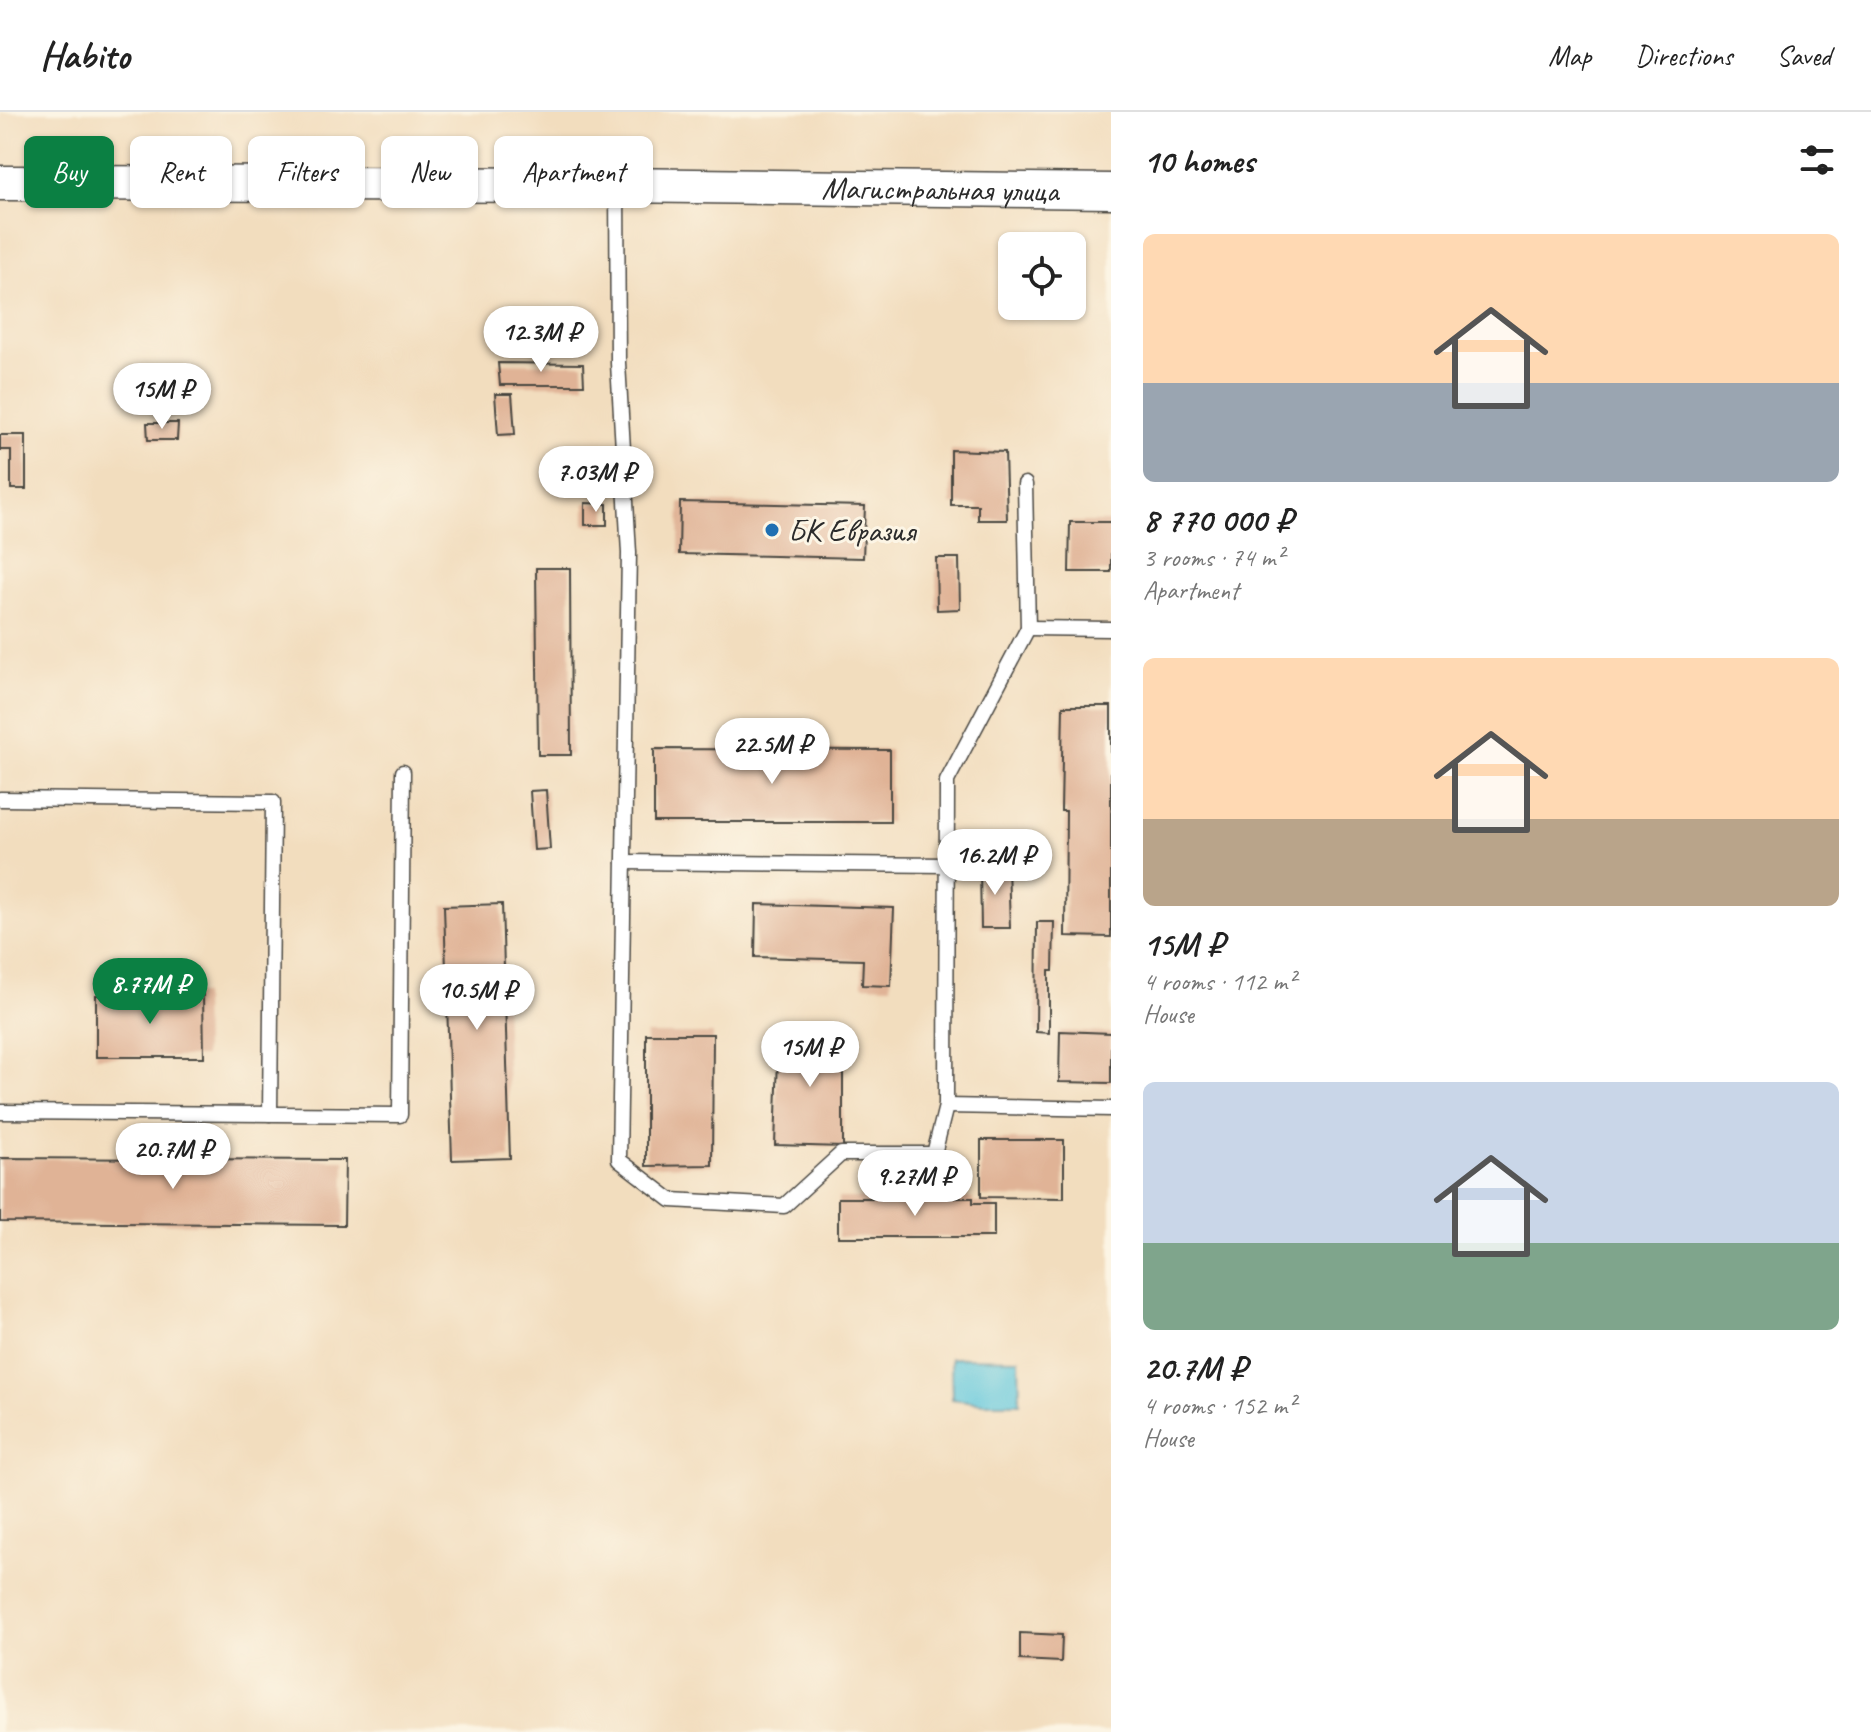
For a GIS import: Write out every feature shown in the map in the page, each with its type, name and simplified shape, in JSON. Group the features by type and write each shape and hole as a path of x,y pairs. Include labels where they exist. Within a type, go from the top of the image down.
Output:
{"street":[{"name":"Магистральная улица","path":"0,183 494,185"},
{"name":"Магистральная улица","path":"653,185 1111,191"}],"lane":[{"path":"617,208 618,363 629,553 619,1160 671,1200 784,1206 841,1154 934,1154 946,1106 947,781 1028,628 1025,484"},
{"path":"1028,628 1111,629"},
{"path":"0,1112 400,1115 403,772"},
{"path":"0,799 273,802 270,1114"},
{"path":"624,862 947,865"},
{"path":"946,1106 1111,1109"}],"water":[{"path":"951,1358 1019,1359 1020,1403 952,1399"}],"building":[{"path":"498,363 583,364 584,385 500,385"},
{"path":"495,394 512,394 515,434 498,435"},
{"path":"147,423 178,423 177,440 148,440"},
{"path":"0,435 26,435 26,489 11,489 11,450 0,450"},
{"path":"951,450 1005,452 1007,520 978,520 978,505 951,505"},
{"name":"БК Евразия","path":"680,502 865,506 863,558 679,554"},
{"path":"585,503 607,504 607,525 585,525"},
{"path":"1070,522 1111,522 1111,572 1069,572"},
{"path":"936,558 959,558 960,609 937,610"},
{"path":"536,568 570,568 571,755 538,755"},
{"path":"1063,706 1111,706 1111,937 1065,936 1066,811 1061,811"},
{"path":"654,749 890,750 890,822 654,822"},
{"path":"546,790 550,849 534,850 530,791"},
{"path":"1008,866 1010,928 981,928 980,867"},
{"path":"502,904 510,1158 452,1160 444,906"},
{"path":"756,904 894,908 891,986 862,985 863,960 755,957"},
{"path":"1037,922 1054,922 1053,971 1049,971 1049,1033 1036,1032"},
{"path":"203,994 204,1057 96,1057 96,995"},
{"path":"779,1030 843,1031 843,1147 775,1145"},
{"path":"1060,1031 1111,1033 1111,1083 1059,1082"},
{"path":"646,1034 713,1034 712,1165 646,1166"},
{"path":"981,1140 1064,1140 1064,1198 981,1197"},
{"path":"0,1158 345,1160 344,1225 0,1222"},
{"path":"838,1198 973,1198 973,1203 994,1203 994,1237 838,1237"},
{"path":"1020,1633 1062,1635 1061,1662 1020,1660"}],"place":[{"name":"БК Евразия","path":"772,530"}]}
